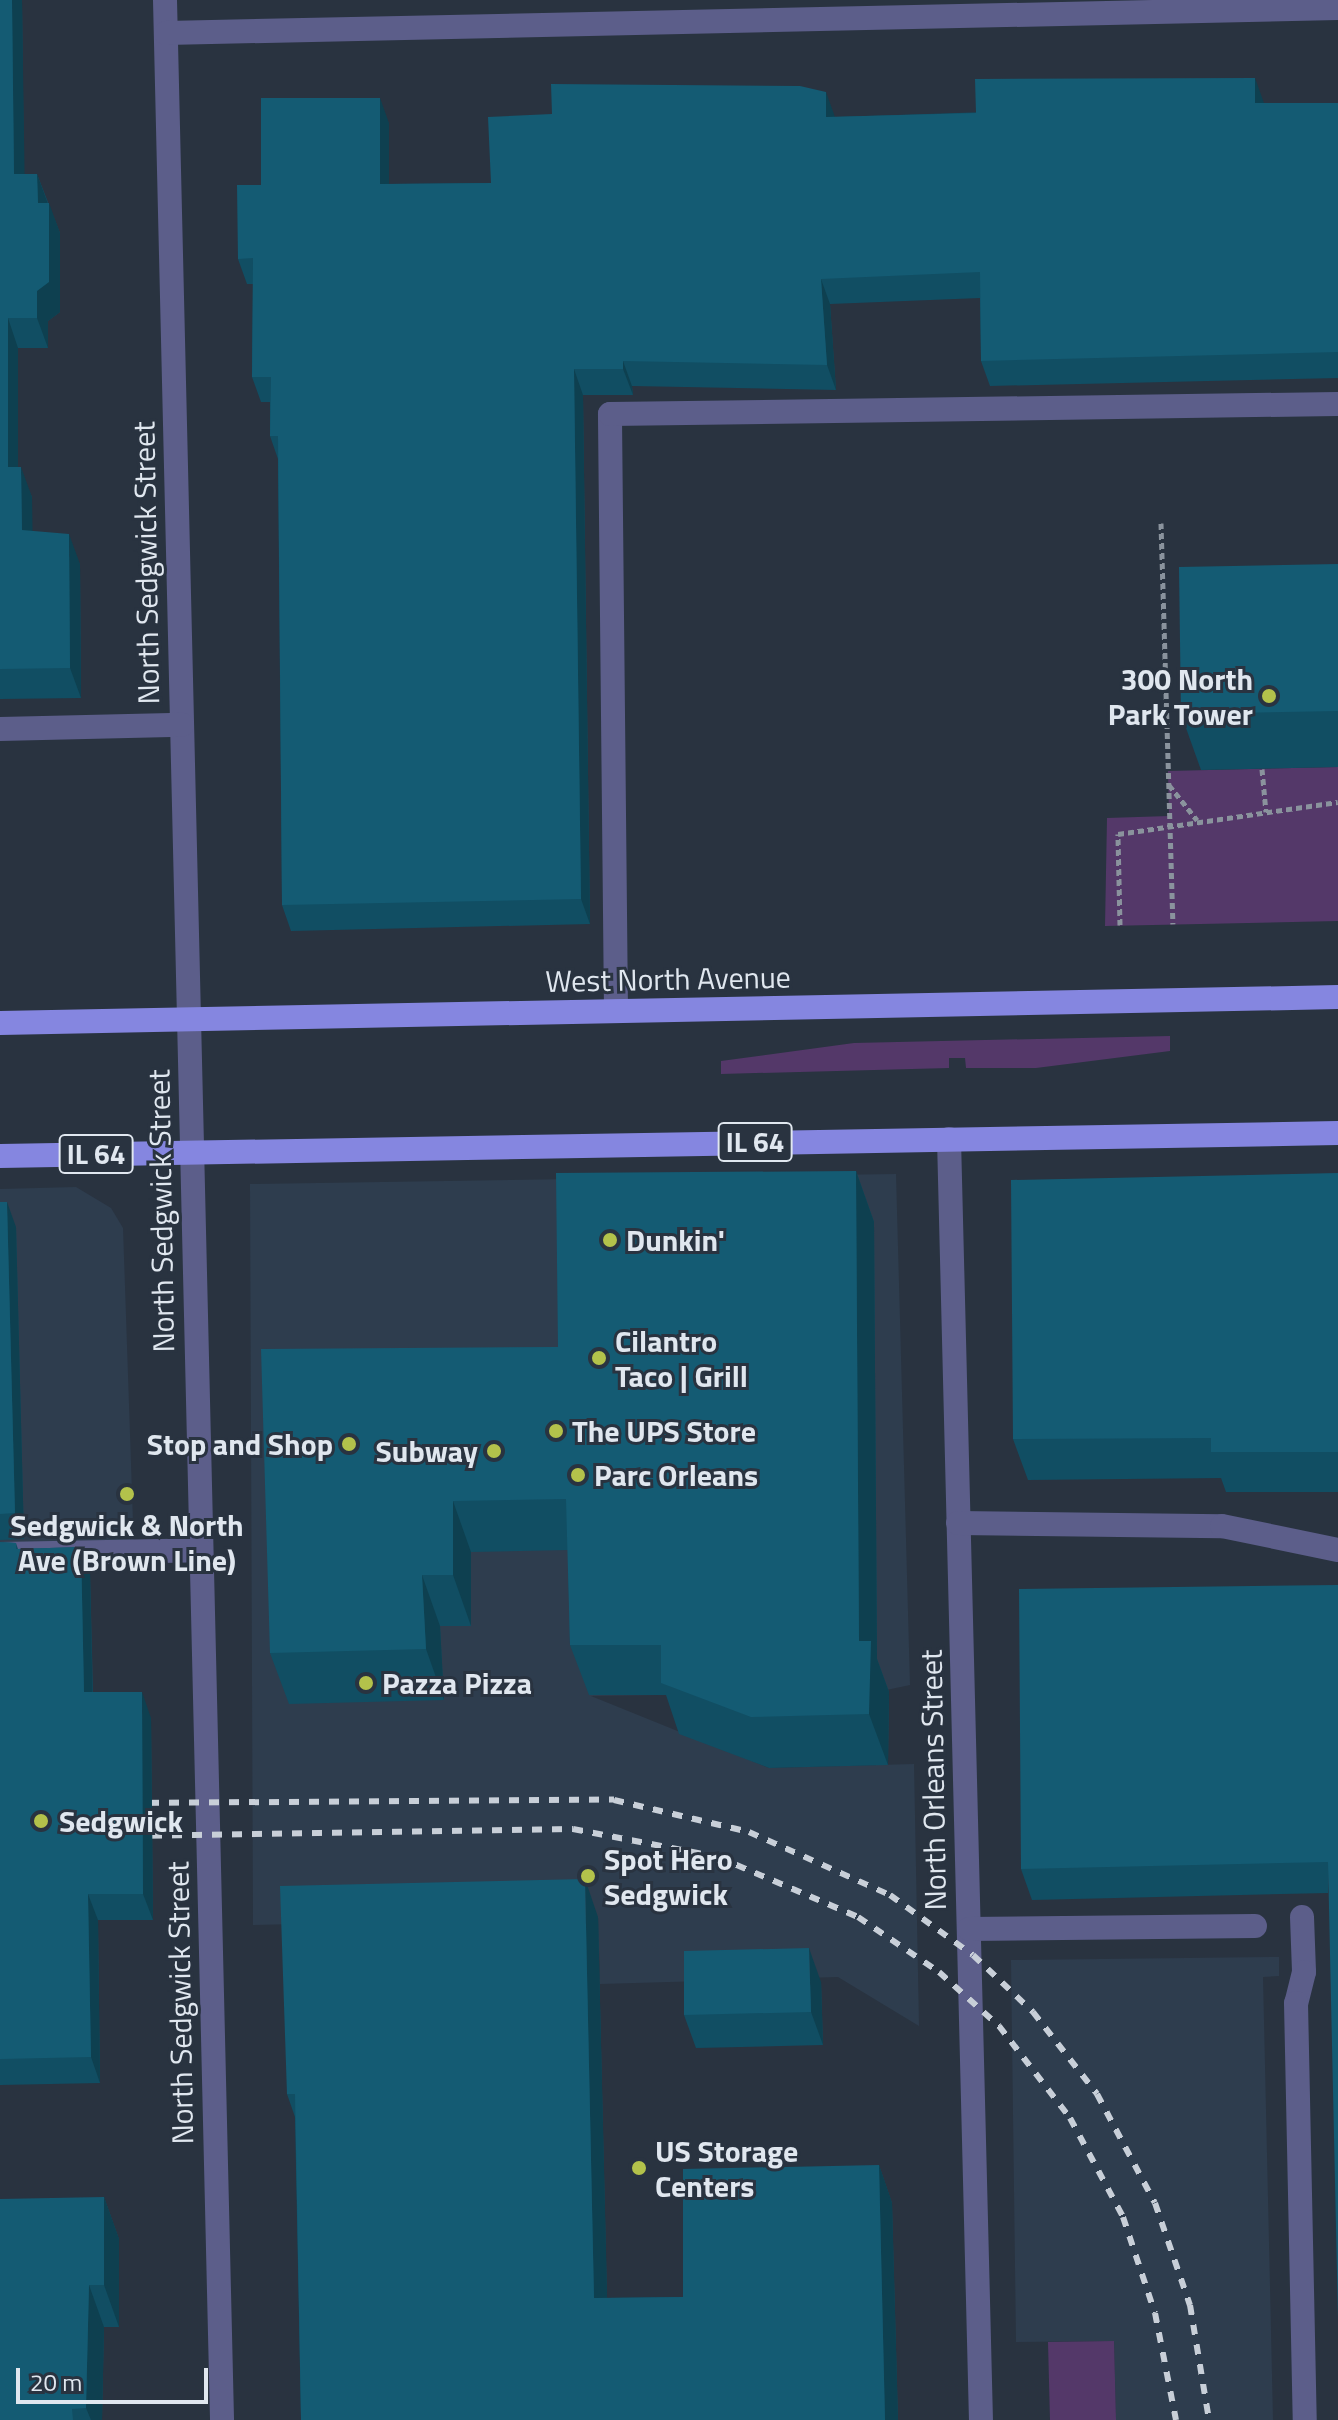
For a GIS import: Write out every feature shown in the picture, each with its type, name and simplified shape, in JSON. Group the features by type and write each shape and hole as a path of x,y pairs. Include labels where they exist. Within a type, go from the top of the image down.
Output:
{"main road":[{"name":"West North Avenue","path":"0,1023 1338,997"},
{"name":"IL 64","path":"0,1156 1338,1133"}],"street":[{"name":"North Sedgwick Street","path":"165,0 222,2420"},
{"path":"166,33 1338,8"},
{"path":"616,1011 610,414 1338,404"},
{"path":"0,729 182,725"},
{"name":"North Orleans Street","path":"949,1139 981,2420"},
{"path":"958,1523 1222,1526 1338,1550"},
{"path":"0,1554 201,1550"},
{"path":"1302,1917 1304,1972 1296,2003 1305,2420"},
{"path":"969,1929 1255,1926"}],"path":[{"path":"1161,523 1173,924"},
{"path":"1262,769 1266,812"},
{"path":"1168,783 1198,820"},
{"path":"1120,925 1118,834 1170,829 1198,820 1338,802"}],"shaded area":[{"path":"1338,767 1338,921 1105,926 1107,818 1169,816 1168,771"},
{"path":"1170,1036 1170,1051 1036,1068 966,1068 965,1058 949,1058 949,1068 721,1074 721,1061 854,1043"},
{"path":"896,1174 910,1685 877,1692 591,1696 769,1768 914,1764 919,2026 838,1977 600,1984 598,1917 253,1925 250,1184"},
{"path":"76,1187 111,1208 123,1228 134,1552 0,1554 0,1189"},
{"path":"1279,1957 1279,1976 1263,1977 1273,2420 1116,2420 1114,2341 1016,2342 1011,1960"},
{"path":"1114,2341 1116,2420 1050,2420 1048,2342"}],"building":[{"path":"0,0 12,0 14,174 37,174 38,203 49,203 49,282 37,291 37,318 8,318 8,467 21,467 22,530 69,534 70,668 0,669"},
{"path":"1255,78 1255,103 1338,103 1338,352 981,361 980,272 821,279 827,365 623,361 623,369 574,369 581,899 282,905 278,436 270,436 271,377 252,377 253,258 238,259 237,185 261,185 261,98 380,98 380,184 491,183 488,117 552,114 551,84 800,86 826,92 826,117 976,113 975,79"},
{"path":"1338,564 1338,711 1181,714 1179,567"},
{"name":"Parc Orleans","path":"856,1171 859,1641 871,1641 869,1714 751,1717 661,1683 661,1645 570,1645 566,1499 453,1501 453,1575 422,1575 426,1649 270,1653 261,1349 558,1347 556,1173"},
{"path":"1338,1173 1338,1452 1211,1452 1211,1438 1013,1439 1011,1180"},
{"path":"0,1202 7,1202 15,1513 0,1514"},
{"path":"0,1542 16,1543 16,1549 81,1547 84,1692 142,1692 143,1894 88,1894 91,2057 0,2059"},
{"path":"1338,1585 1338,2319 1328,1862 1021,1869 1019,1589"},
{"path":"585,1879 594,2298 683,2297 683,2169 879,2165 885,2420 301,2420 295,2094 287,2094 280,1886"},
{"path":"809,1948 811,2012 684,2015 684,1951"},
{"path":"104,2197 104,2285 89,2285 86,2408 72,2409 73,2420 0,2420 0,2199"}],"railway":[{"path":"129,1803 614,1800 749,1832 890,1895 973,1955 1033,2012 1097,2094 1155,2203 1190,2305 1209,2420"},
{"path":"132,1836 573,1829 718,1857 858,1917 939,1972 999,2026 1070,2118 1123,2217 1155,2313 1176,2420"}],"place":[{"name":"300 North Park Tower","path":"1269,696"},
{"name":"Dunkin'","path":"610,1240"},
{"name":"Cilantro Taco | Grill","path":"599,1358"},
{"name":"The UPS Store","path":"556,1431"},
{"name":"Stop and Shop","path":"349,1444"},
{"name":"Subway","path":"494,1451"},
{"name":"Parc Orleans","path":"578,1475"},
{"name":"Sedgwick & North Ave (Brown Line)","path":"127,1494"},
{"name":"Pazza Pizza","path":"366,1683"},
{"name":"Sedgwick","path":"41,1821"},
{"name":"Spot Hero Sedgwick","path":"588,1876"},
{"name":"US Storage Centers","path":"639,2168"}]}
